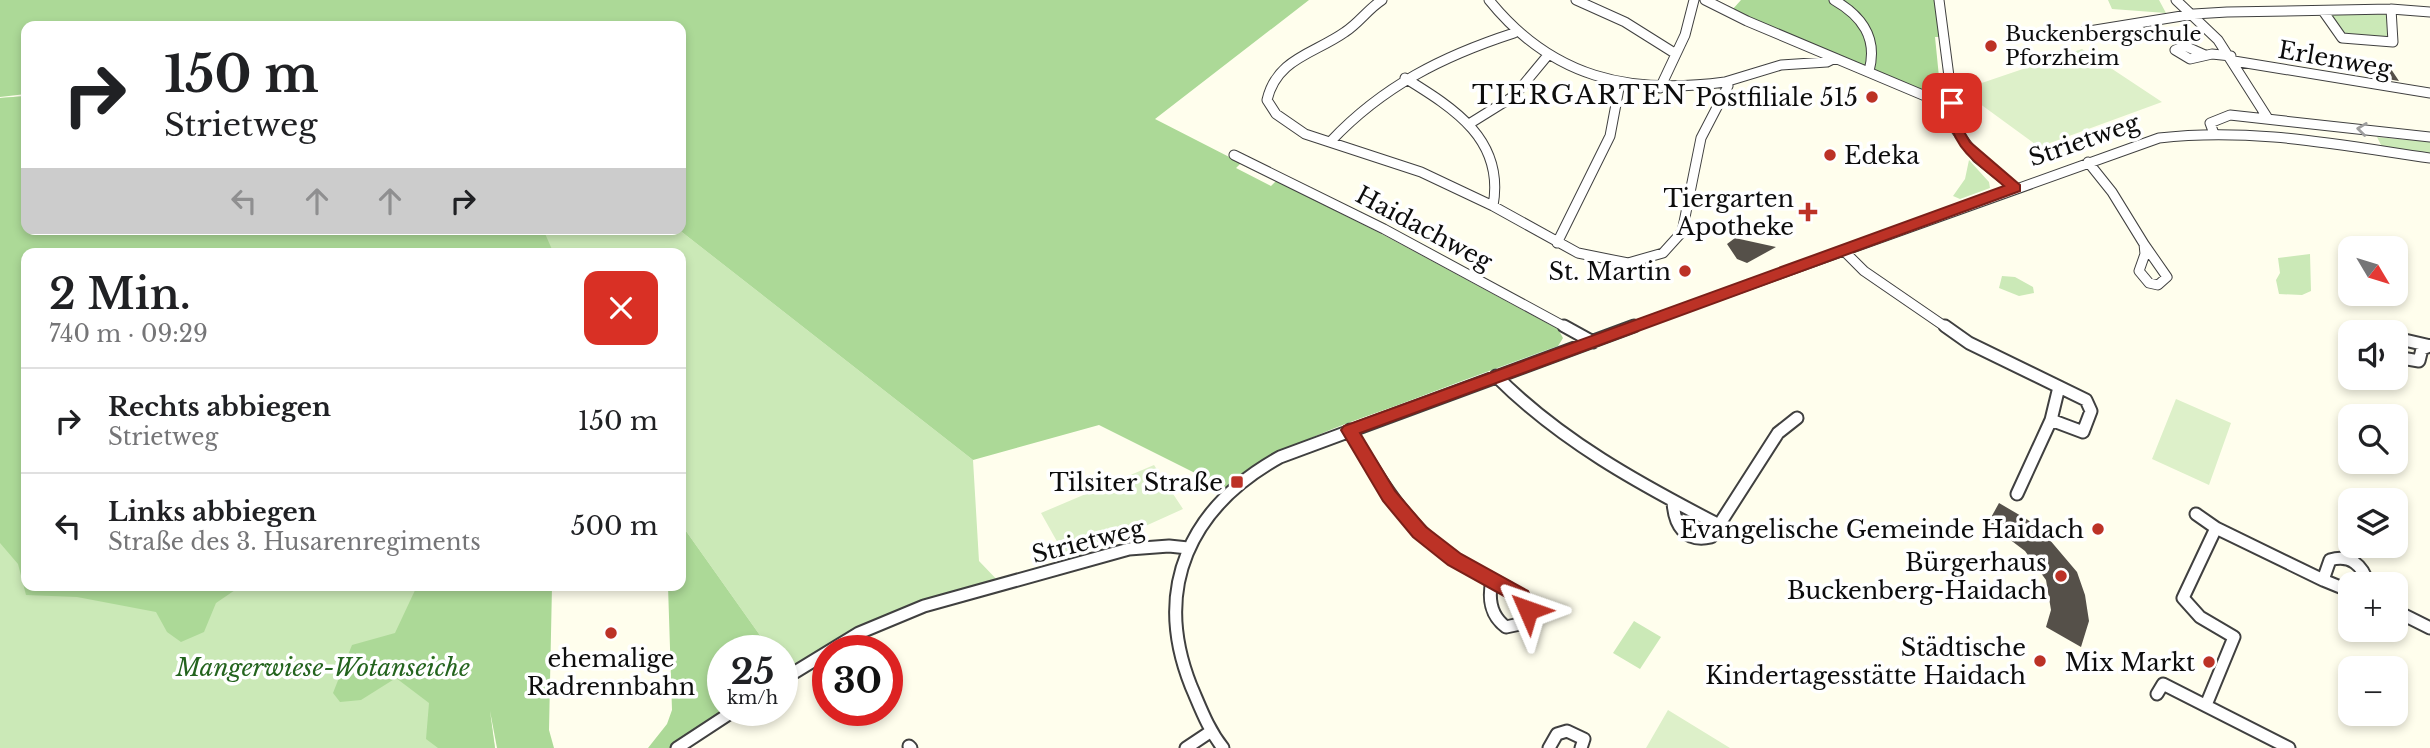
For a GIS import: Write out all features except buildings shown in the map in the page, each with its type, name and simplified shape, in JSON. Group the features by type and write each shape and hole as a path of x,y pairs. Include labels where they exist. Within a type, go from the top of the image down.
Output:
{"street":[{"path":"1382,0 1367,9 1340,36 1295,58 1273,80 1267,100 1277,117 1303,133 1398,162 1493,206 1557,243 1593,258 1638,263 1665,252 1679,242 1686,227 1693,163 1703,132 1728,86 1725,82"},
{"path":"1489,0 1514,33 1585,73 1620,83 1660,88 1725,82 1781,65 1827,62 1835,58"},
{"path":"1576,0 1625,22 1676,54"},
{"path":"1660,88 1685,35 1694,0"},
{"path":"1705,0 1937,101 1952,103"},
{"path":"1834,0 1853,11 1870,32 1872,48 1869,71"},
{"path":"1940,0 1956,130 1965,145 2015,188"},
{"path":"2176,0 2214,32 2267,117"},
{"path":"2254,0 2264,11"},
{"path":"2083,32 2194,14 2392,9 2430,12"},
{"path":"2323,11 2342,38 2393,41 2392,9"},
{"path":"1331,141 1372,100 1405,78 1458,52 1514,33"},
{"path":"1469,124 1519,93 1532,81 1549,55"},
{"name":"Erlenweg","path":"2205,55 2430,93"},
{"path":"1405,78 1447,104 1469,124 1490,153 1499,177 1493,206"},
{"path":"1557,243 1610,136 1620,83"},
{"name":"Strietweg","path":"2213,131 2210,123 2230,115 2430,137"},
{"name":"Strietweg","path":"798,670 853,636 929,604 997,589 1120,552 1173,545 1188,548 1203,521 1245,478 1273,460 1496,376 2159,138 2213,131 2430,158"},
{"name":"Haidachweg","path":"1234,155 1384,229 1594,342"},
{"path":"2088,162 2112,192 2144,244"},
{"path":"1843,250 1864,271 1969,343 2091,404 2085,430 2079,432 2051,420"},
{"path":"2408,341 2430,346 2422,349 2419,361 2408,359"},
{"path":"1496,376 1514,396 1564,436 1718,525"},
{"path":"2017,494 2051,420 2059,387"},
{"path":"1673,501 1673,512 1680,530 1688,537 1699,540 1711,537 1778,433 1797,418"},
{"path":"1350,430 1389,496 1420,532 1455,559 1492,581"},
{"path":"2196,514 2216,528 2338,586"},
{"path":"2206,705 2234,637 2200,617 2183,598 2216,528"},
{"path":"1188,548 1175,592 1178,653 1210,732 1223,748"},
{"path":"2323,580 2330,560 2344,557 2360,566 2363,572"},
{"path":"2408,617 2430,628"},
{"path":"2157,694 2163,684 2289,748"},
{"path":"677,748 711,726"},
{"path":"1549,748 1557,734 1567,731 1584,738 1581,748"},
{"path":"1186,748 1210,732"}],"green space":[{"path":"0,0 1309,0 1155,119 1241,163 1236,168 1271,186 1276,181 1380,233 1558,329 1563,338 1558,346 1308,439 1266,461 1227,489 1099,425 973,460 686,235 686,21 21,21 21,95 0,97"},
{"path":"1741,0 1934,0 1942,37 1935,37 1939,77 1946,79 1947,93 1938,96 1925,93 1732,10"},
{"path":"2108,0 2159,0 2166,13 2112,9"},
{"path":"2391,12 2395,40 2342,38 2327,13"},
{"path":"2082,49 2162,102 2039,147 1961,90"},
{"name":"Mangerwiese-Wotanseiche","path":"21,96 21,235 686,235 973,460 979,561 1002,585 914,608 862,635 812,635 812,661 798,668 798,635 760,635 686,531 686,248 21,248 21,591 515,591 487,694 495,748 0,748 0,98"},
{"path":"21,96 21,235 546,235 551,248 21,248 21,576 18,564 0,543 0,98"},
{"path":"2377,137 2430,142 2430,154 2382,147"},
{"path":"1969,160 1989,182 1990,188 1960,199 1953,196 1965,179"},
{"path":"2310,254 2311,291 2302,295 2279,294 2276,280 2280,273 2278,258"},
{"path":"2002,276 2015,277 2033,287 2034,293 2019,296 1999,288"},
{"path":"2176,399 2231,423 2209,485 2152,459"},
{"path":"1154,465 1183,509 1068,561 1041,513"},
{"path":"686,531 760,635 707,635 707,726 709,726 676,748 648,748 667,724 672,710 668,591 686,591"},
{"path":"25,591 234,591 216,603 204,632 181,642 167,632 156,612 77,597 26,595"},
{"path":"415,591 552,591 549,730 554,748 497,748 490,711 495,748 438,748 426,739 429,703 396,678 361,700 340,702 333,693 352,645 395,633"},
{"path":"1634,621 1661,637 1640,669 1613,653"},
{"path":"1668,710 1730,748 1646,748"}],"place":[{"name":"Buckenbergschule Pforzheim","path":"1991,46"},
{"name":"Postfiliale 515","path":"1872,97"},
{"name":"Edeka","path":"1830,155"},
{"name":"Tiergarten Apotheke","path":"1808,212"},
{"name":"St. Martin","path":"1685,271"},
{"name":"Tilsiter Straße","path":"1237,482"},
{"name":"Evangelische Gemeinde Haidach","path":"2098,529"},
{"name":"Bürgerhaus Buckenberg-Haidach","path":"2061,576"},
{"name":"ehemalige Radrennbahn","path":"611,633"},
{"name":"Städtische Kindertagesstätte Haidach","path":"2040,661"},
{"name":"Mix Markt","path":"2209,662"}],"district":[{"name":"TIERGARTEN","path":"1580,95"}],"route":[{"path":"1528,610 1522,596 1486,579 1420,532 1389,496 1350,430 2015,188 1965,145 1956,130 1952,103"}]}
